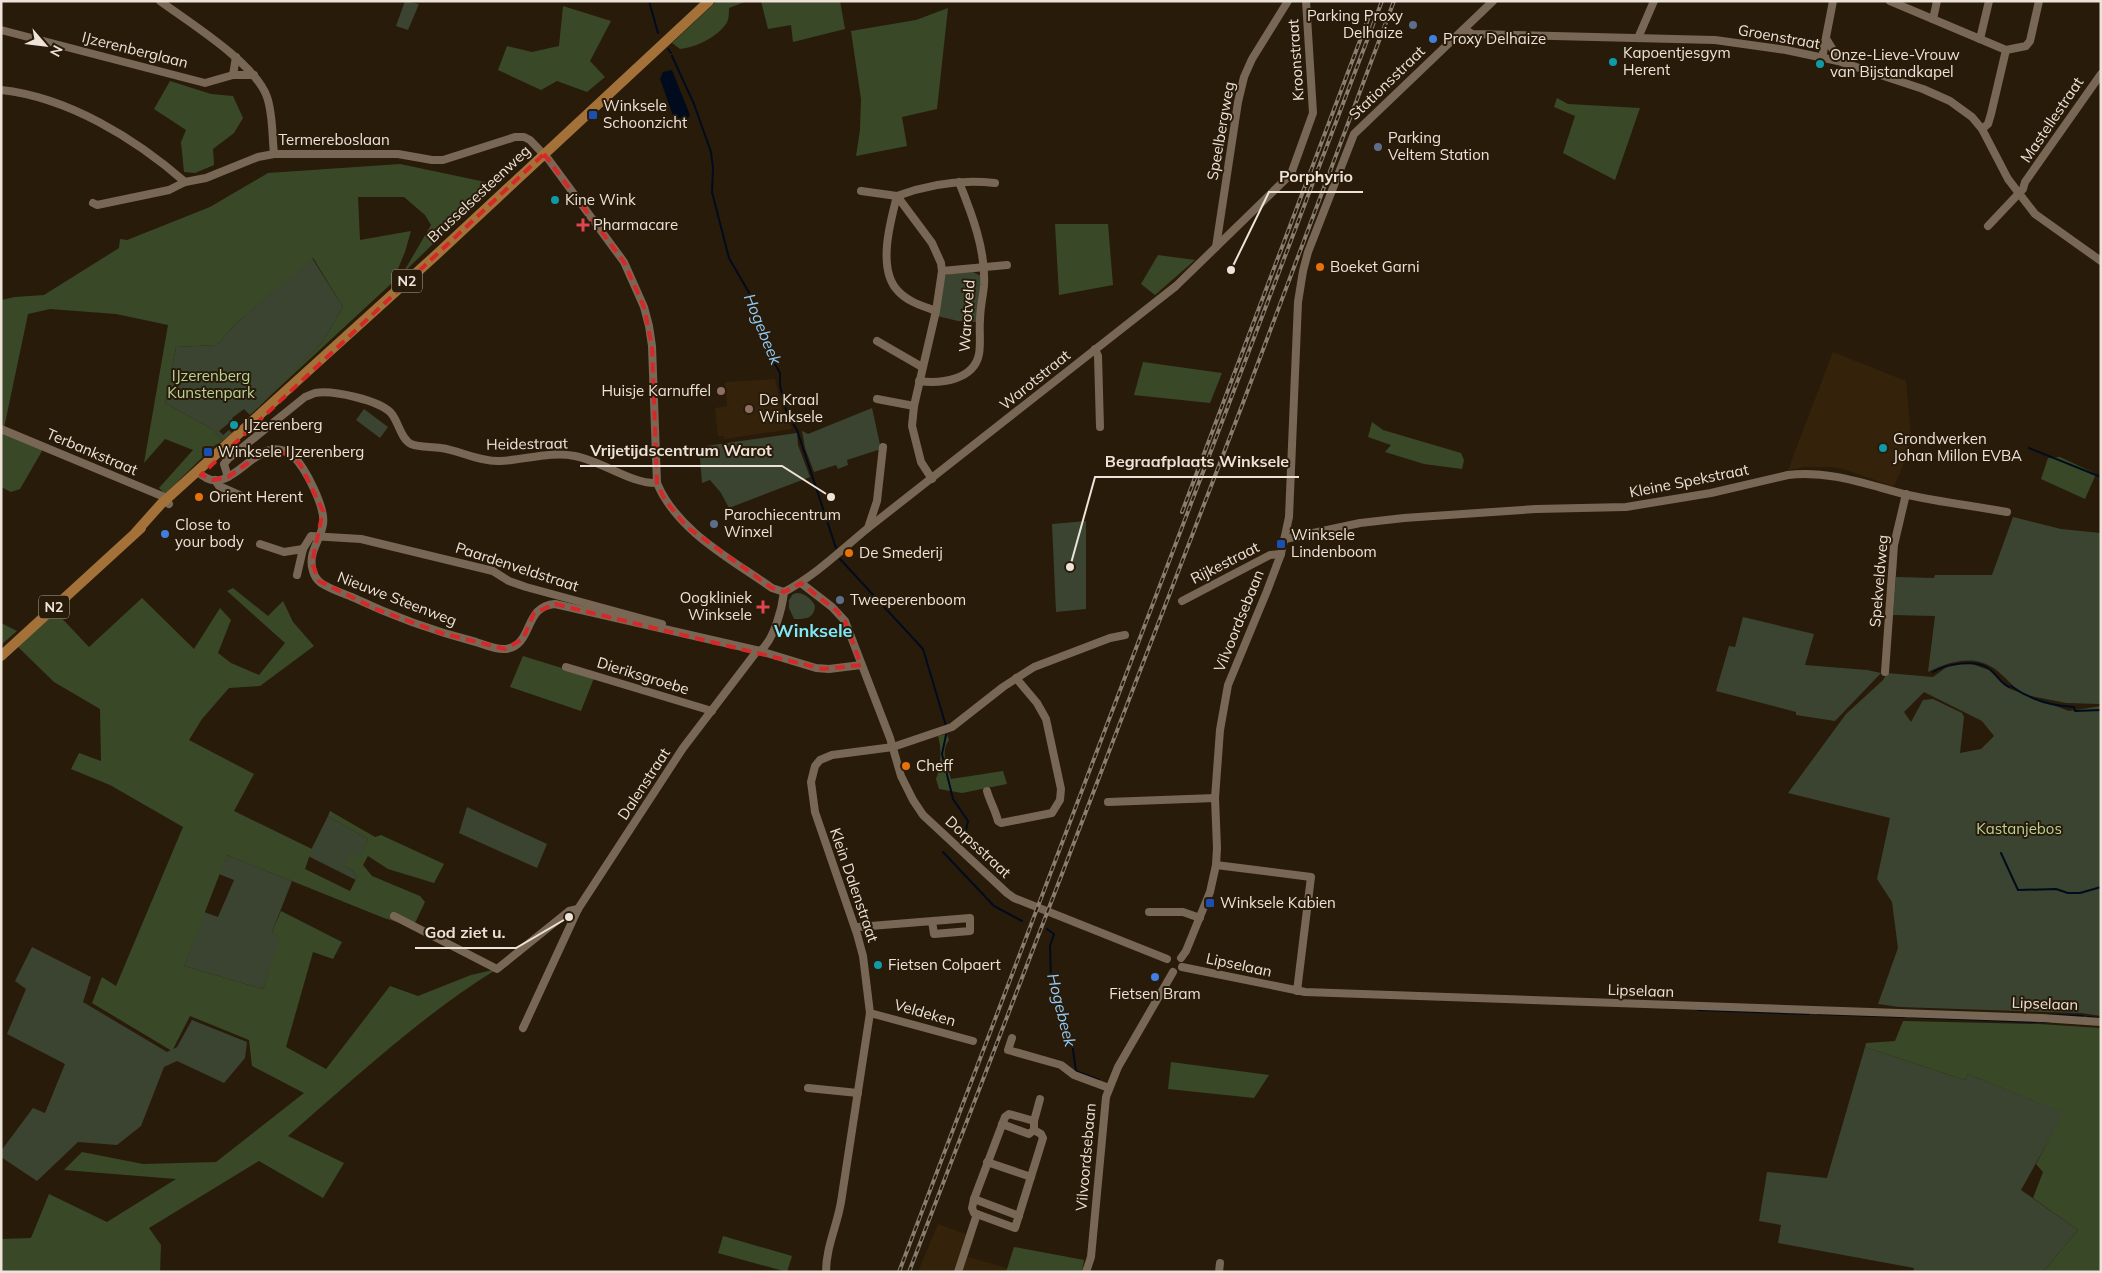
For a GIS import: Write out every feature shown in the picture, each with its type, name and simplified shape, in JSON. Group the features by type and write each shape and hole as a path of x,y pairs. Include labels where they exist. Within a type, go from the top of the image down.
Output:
{"main road":[{"name":"Brusselsesteenweg","path":"1,656 199,473 232,446 269,408 709,1"}],"street":[{"path":"160,1 236,57 254,74 264,88 269,104 274,154"},
{"name":"Speelbergweg","path":"1216,247 1244,77 1252,59 1288,1"},
{"name":"Kroonstraat","path":"1291,174 1312,118 1306,1"},
{"name":"Stationsstraat","path":"1300,289 1308,252 1354,134 1493,1"},
{"path":"1638,38 1654,1"},
{"path":"1822,58 1833,1"},
{"path":"1932,19 1936,1"},
{"path":"1980,39 1989,1"},
{"path":"1894,2 2006,50 2026,46 2030,41 2039,1"},
{"name":"Groenstraat","path":"1464,29 1472,34 1715,40 1786,50 1822,58 1923,89 1950,101 1972,117 1982,130 2013,186 2036,214 2101,261"},
{"name":"IJzerenberglaan","path":"1,30 205,83 233,75 254,74"},
{"path":"1827,40 1838,58"},
{"path":"1982,130 1988,124 1991,114 2006,50"},
{"path":"233,75 236,57"},
{"name":"Mastellestraat","path":"2018,192 2023,189 2025,182 2101,74"},
{"path":"1,90 22,93 85,114 156,160 185,182"},
{"name":"Termereboslaan","path":"93,202 98,205 169,190 185,182 206,178 258,157 274,154 398,154 443,160 518,137 530,140 544,154 576,195 624,262 644,307 652,346 657,483"},
{"name":"Warotstraat","path":"784,592 800,583 1176,286 1291,174"},
{"path":"861,192 897,196 936,184 959,182 995,183"},
{"name":"Warotveld","path":"919,381 948,381 962,376 976,363 979,353 980,319 984,286 982,268 976,231 959,182"},
{"name":"Mastellestraat","path":"2013,186 2017,182 2025,182"},
{"path":"1988,226 2018,192"},
{"name":"Warotveld","path":"897,196 932,243 942,271 936,311 914,406 912,426 914,439 922,462 932,479"},
{"name":"Warotveld","path":"897,196 889,230 887,254 890,280 899,292 913,302 936,311"},
{"name":"Warotveld","path":"942,271 1007,265"},
{"name":"Vilvoordsebaan","path":"1181,958 1210,892 1216,865 1218,848 1215,798 1220,730 1228,686 1281,554 1289,517 1300,289"},
{"path":"877,341 922,367"},
{"path":"1095,349 1098,356 1100,427"},
{"name":"Heidestraat","path":"228,477 224,464 228,459 305,397 315,393 324,393 360,398 385,408 398,422 402,435 415,445 439,447 494,461 562,454 577,457 637,479 657,483"},
{"path":"878,398 914,406"},
{"name":"Terbankstraat","path":"1,429 162,496 168,502"},
{"path":"868,528 877,500 883,448"},
{"name":"Nieuwe Steenweg","path":"215,480 237,473 265,451 277,450 289,454 300,464 320,501 324,519 314,548 312,563 313,571 319,581 383,612 461,638 498,648 513,647 522,639 534,613 544,606 555,604 759,651"},
{"path":"199,473 209,480 215,480 219,486 246,498"},
{"name":"Kleine Spekstraat","path":"1284,539 1360,523 1404,518 1536,509 1626,507 1663,502 1788,474 1802,473 1840,477 1906,494 2006,512"},
{"path":"657,483 665,500 687,527 772,588 784,592"},
{"name":"Spekveldweg","path":"1886,672 1894,545 1906,494"},
{"path":"297,575 303,549 311,536 320,535"},
{"name":"Paardenveldstraat","path":"320,535 361,539 493,571 515,584 668,625 672,627 672,631"},
{"path":"260,544 284,552 303,549"},
{"name":"Rijkestraat","path":"1182,601 1270,555 1281,554"},
{"name":"Dorpsstraat","path":"800,583 832,607 845,621 893,747 905,786 923,815 1007,893 1019,900 1167,959"},
{"name":"Dalenstraat","path":"394,916 497,969 569,911 578,909 683,748 759,651 767,645 780,614 784,592"},
{"name":"Klein Dalenstraat","path":"826,1272 828,1251 837,1222 870,1012 863,956 815,812 812,773 815,766 824,757 893,747 952,727 1034,666 1125,634"},
{"path":"759,651 823,669 861,665"},
{"name":"Dieriksgroebe","path":"566,668 712,711"},
{"path":"987,791 998,821 1001,823 1052,813 1060,800 1061,789 1046,719 1037,703 1016,678"},
{"path":"1108,802 1215,798"},
{"path":"1216,865 1311,877 1297,991"},
{"path":"522,1028 578,909"},
{"path":"1149,912 1183,912 1200,918"},
{"path":"855,928 932,921 970,918 970,931 934,934 932,921"},
{"path":"1175,956 1181,958 1182,967 1173,972 1168,969 1167,959 1175,956"},
{"name":"Lipselaan","path":"1182,967 1297,991 2042,1018 2101,1022"},
{"name":"Vilvoordsebaan","path":"1087,1271 1092,1257 1104,1105 1118,1067 1173,972"},
{"name":"Veldeken","path":"870,1012 973,1041"},
{"path":"1012,1038 1008,1050 1061,1065 1074,1075 1109,1088"},
{"path":"808,1088 858,1093"},
{"path":"1034,1130 1034,1121 1040,1099"},
{"path":"1034,1121 1009,1114 1002,1124 974,1199 972,1208 977,1214 1015,1228 1043,1138 1034,1130"},
{"path":"1002,1124 1029,1134 1034,1130"},
{"path":"988,1162 1031,1177"},
{"path":"974,1199 1019,1216"},
{"path":"958,1272 977,1214"},
{"path":"1219,1272 1220,1263"},
{"path":"1087,1271 1097,1272"}],"highlighted area":[{"path":"544,154 624,262 644,307 652,346 657,483 665,500 687,527 772,588 784,592 801,583 837,611 845,621 861,665 823,669 555,604 534,613 523,639 505,649 441,633 376,609 319,581 312,563 323,511 300,464 289,454 265,451 228,477 213,480 201,475"}],"shaded area":[{"path":"1833,352 1906,381 1911,436 1904,463 1895,484 1892,486 1843,469 1831,467 1805,467 1788,470"},
{"name":"De Kraal Winksele","path":"775,379 782,410 792,429 724,439 724,436 718,436 715,408 727,406 725,382"},
{"path":"938,1224 974,1237 968,1257 1007,1268 1006,1272 918,1272"}],"green space":[{"path":"405,1 419,4 408,30 396,26"},
{"path":"717,1 747,1 729,8 726,24 717,34 705,41 680,49 672,43"},
{"path":"761,1 840,1 845,29 793,42 791,25 768,29"},
{"path":"563,6 611,21 590,61 605,77 587,92 557,81 541,90 498,70 507,46 532,52 559,46"},
{"path":"948,8 937,109 902,117 907,146 856,156 860,130 861,99 851,31 916,20"},
{"path":"170,81 211,94 233,96 243,118 234,133 213,149 214,165 195,173 184,172 181,142 186,130 154,109"},
{"path":"1557,98 1568,104 1640,108 1615,180 1563,153 1575,116 1554,107"},
{"path":"400,164 495,184 403,273 431,225 425,215 404,197 358,197 360,240 411,231 405,252 392,283 258,407 322,343 343,307 313,258 235,324 217,345 176,347 165,403 212,429 223,441 214,446 165,494 159,488 193,450 165,439 144,463 168,325 116,314 50,309 28,314 4,428 41,448 42,451 20,489 11,492 1,487 1,300 44,295 119,248 120,239 127,240 210,207 268,173"},
{"path":"1055,224 1108,224 1113,285 1059,295"},
{"path":"1158,255 1195,260 1155,295 1141,284"},
{"name":"IJzerenberg Kunstenpark","path":"312,258 343,307 322,343 259,407 250,415 244,409 232,418 233,420 219,431 223,435 229,430 232,433 223,441 212,429 165,403 176,347 217,345 235,324"},
{"path":"973,272 981,276 976,322 958,321 937,316 944,276"},
{"path":"1143,362 1222,373 1210,403 1134,395"},
{"path":"872,408 881,449 847,460 848,465 838,469 836,465 814,472 805,448 802,431 808,434"},
{"path":"364,409 388,427 380,438 356,420"},
{"path":"1372,422 1383,430 1461,453 1464,460 1462,469 1424,464 1385,452 1391,445 1368,437"},
{"path":"797,433 798,445 810,477 729,508 721,493 710,480 702,483 699,447"},
{"path":"2060,457 2096,474 2085,499 2041,479 2048,458"},
{"name":"Kastanjebos","path":"2013,517 2061,529 2101,533 2101,704 2066,703 2026,695 2069,711 2101,706 2101,1016 2081,1013 1899,1007 1878,1004 1898,948 1892,902 1877,879 1890,818 1788,793 1846,714 1883,680 1887,673 1933,677 1948,666 1969,663 1989,670 2010,689 2024,694 1995,669 1979,662 1970,660 1953,662 1928,672 1935,616 1893,615 1896,577 1934,578 1935,575 1992,575","holes":["1924,692 1982,721 1994,736 1981,749 1960,753 1964,717 1962,713 1933,699 1923,700 1911,722 1904,712"]},
{"path":"1086,521 1086,609 1056,612 1052,524"},
{"path":"233,588 268,616 283,601 293,622 314,646 260,686 229,688 202,719 189,740 254,774 234,811 312,849 305,869 350,891 357,877 353,871 345,866 350,854 360,857 368,839 328,816 330,811 375,837 381,835 444,864 434,883 388,869 368,856 363,865 372,876 420,896 425,902 413,927 384,918 227,855 184,966 263,989 280,939 272,932 281,911 342,942 333,959 313,952 286,1047 326,1069 390,986 418,996 471,975 497,969 415,1027 288,1136 344,1163 323,1198 259,1161 149,1228 161,1245 160,1272 1,1272 1,1239 31,1238 49,1194 107,1222 176,1179 64,1170 82,1152 143,1164 216,1162 304,1093 252,1066 249,1040 190,1016 172,1051 92,1003 102,977 116,986 183,827 110,785 71,769 79,753 101,761 100,709 54,682 17,646 54,610 89,647 142,598 194,649 220,608 231,620 218,653 231,663 259,675 285,643 227,591"},
{"path":"797,593 808,597 812,601 815,606 811,616 794,619 789,608 789,600 793,594"},
{"path":"1743,617 1814,634 1805,665 1867,670 1881,673 1835,721 1796,715 1796,712 1716,691 1729,646 1735,647"},
{"path":"1,623 17,631 1,645"},
{"path":"523,656 594,678 581,711 510,687"},
{"path":"947,734 949,740 946,745 945,754 951,779 1003,771 1007,784 962,793 939,789 936,779 940,758 938,736"},
{"path":"467,807 547,844 537,868 459,833"},
{"path":"328,816 368,839 360,858 345,866 353,871 357,877 356,880 308,856"},
{"path":"227,855 292,881 272,932 281,939 263,989 184,966 204,912 218,917 234,880 219,874"},
{"path":"32,947 91,977 83,1002 167,1052 177,1047 192,1020 247,1042 245,1058 224,1083 177,1061 164,1067 141,1126 117,1145 78,1142 37,1181 1,1157 1,1151 33,1108 45,1113 65,1064 7,1034 26,989 15,981"},
{"path":"1903,1021 2039,1024 2101,1028 2101,1272 2043,1272 2078,1230 2033,1198 2043,1172 2036,1164 2063,1113 1968,1074 1965,1080 1865,1047 1866,1043 1895,1041"},
{"path":"1865,1047 1965,1080 1968,1074 2064,1113 2021,1190 2078,1230 2043,1272 1913,1272 1914,1268 1778,1243 1781,1225 1759,1221 1767,1172 1827,1178"},
{"path":"1171,1062 1269,1075 1254,1098 1168,1089"},
{"path":"723,1236 792,1256 787,1272 718,1253"},
{"path":"1014,1247 1084,1260 1082,1272 1006,1272"}],"water":[{"path":"672,70 690,115 686,123 676,124 660,79 663,72"}],"waterway":[{"name":"Hogebeek","path":"649,1 658,33"},
{"name":"Hogebeek","path":"668,49 671,53"},
{"name":"Hogebeek","path":"672,56 694,104 711,152 713,168 712,192 729,258 755,303 757,319 766,339 770,355 780,373 780,385 787,414 797,430 836,548"},
{"path":"2029,448 2101,477"},
{"name":"Hogebeek","path":"840,559 923,649 946,726"},
{"path":"1933,672 1953,665 1968,663 1982,665 2009,687"},
{"path":"2011,686 2025,695 2041,701 2074,707 2075,711 2101,710"},
{"name":"Hogebeek","path":"946,735 942,754 953,799 968,821 966,830"},
{"name":"Hogebeek","path":"943,852 994,906 1022,921"},
{"path":"2001,853 2018,890 2056,889 2068,893 2080,893 2101,887"},
{"name":"Hogebeek","path":"1047,929 1054,934 1050,946 1051,978 1061,998 1072,1043 1076,1071 1099,1080"},
{"path":"1698,1010 1809,1014"},
{"path":"1818,1014 1905,1017"},
{"path":"2048,1015 2083,1016"},
{"path":"1911,1017 2036,1022"},
{"path":"2088,1017 2098,1018"},
{"path":"2042,1022 2049,1022"}],"railway":[{"path":"899,1272 1382,1"},
{"path":"909,1272 1243,403 1394,1"},
{"path":"1182,512 1370,14"}],"place":[{"name":"Parking Proxy Delhaize","path":"1413,25"},
{"name":"Proxy Delhaize","path":"1433,39"},
{"name":"Kapoentjesgym Herent","path":"1613,62"},
{"name":"Onze-Lieve-Vrouw van Bijstandkapel","path":"1820,64"},
{"name":"Winksele Schoonzicht","path":"593,115"},
{"name":"Parking Veltem Station","path":"1378,147"},
{"name":"Kine Wink","path":"555,200"},
{"name":"Pharmacare","path":"583,225"},
{"name":"Boeket Garni","path":"1320,267"},
{"name":"Porphyrio","path":"1231,270"},
{"name":"Huisje Karnuffel","path":"721,391"},
{"name":"De Kraal Winksele","path":"749,409"},
{"name":"IJzerenberg","path":"234,425"},
{"name":"Grondwerken Johan Millon EVBA","path":"1883,448"},
{"name":"Winksele IJzerenberg","path":"208,452"},
{"name":"Orient Herent","path":"199,497"},
{"name":"Vrijetijdscentrum Warot","path":"831,497"},
{"name":"Parochiecentrum Winxel","path":"714,524"},
{"name":"Close to your body","path":"165,534"},
{"name":"Winksele Lindenboom","path":"1281,544"},
{"name":"De Smederij","path":"849,553"},
{"name":"Begraafplaats Winksele","path":"1070,567"},
{"name":"Tweeperenboom","path":"840,600"},
{"name":"Oogkliniek Winksele","path":"763,607"},
{"name":"Cheff","path":"906,766"},
{"name":"Winksele Kabien","path":"1210,903"},
{"name":"God ziet u.","path":"569,917"},
{"name":"Fietsen Colpaert","path":"878,965"},
{"name":"Fietsen Bram","path":"1155,977"}],"district":[{"name":"Winksele","path":"813,631"}]}
